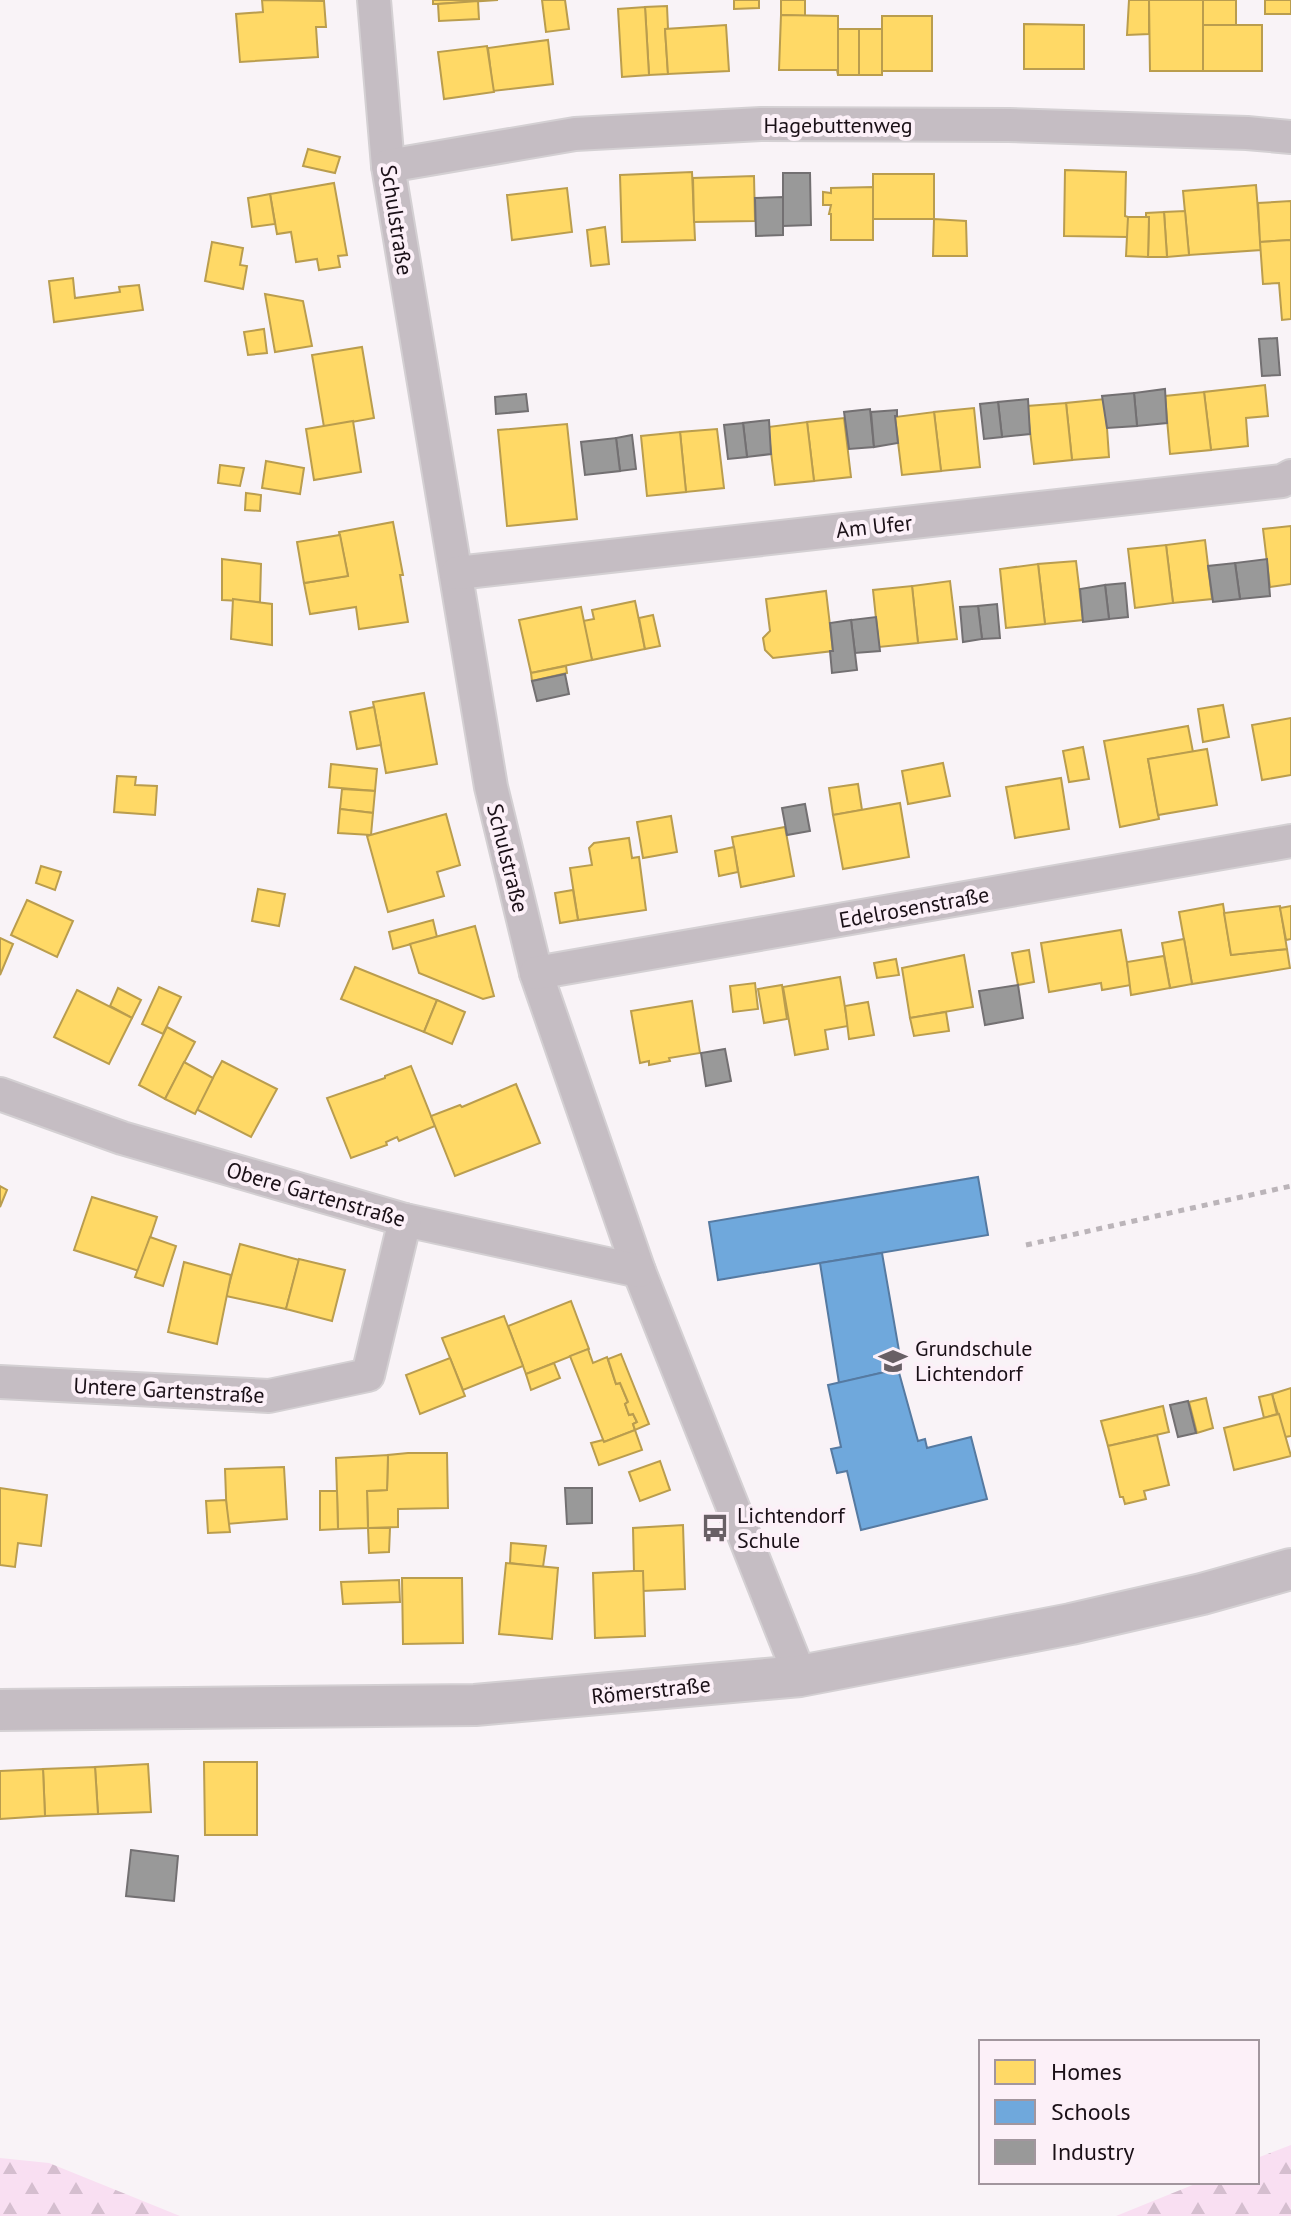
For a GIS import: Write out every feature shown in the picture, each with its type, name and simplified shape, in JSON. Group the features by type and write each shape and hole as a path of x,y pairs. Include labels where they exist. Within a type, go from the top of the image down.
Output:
{"street":[{"name":"Schulstraße","path":"374,0 388,166 491,787 536,973 639,1271 800,1676"},
{"name":"Hagebuttenweg","path":"388,166 575,134 761,124 1009,125 1291,137"},
{"name":"Am Ufer","path":"457,573 1282,481 1291,476"},
{"name":"Edelrosenstraße","path":"536,973 1291,841"},
{"name":"Obere Gartenstraße","path":"0,1094 122,1138 405,1220 639,1271"},
{"name":"Untere Gartenstraße","path":"0,1382 269,1396 368,1375 405,1220"},
{"name":"Römerstraße","path":"0,1710 475,1705 800,1676 1071,1624 1202,1594 1291,1569"}],"path":[{"path":"1026,1245 1291,1186"}],"green space":[{"path":"1291,2145 1291,2216 1116,2216 1195,2184 1259,2184 1259,2157"},
{"path":"0,2158 49,2163 180,2216 0,2216"}],"building: Homes":[{"path":"262,0 324,1 326,27 316,27 318,57 240,62 236,14 263,12"},
{"path":"433,0 498,0 433,4"},
{"path":"542,0 565,0 569,29 546,32"},
{"path":"734,0 759,0 759,8 734,9"},
{"path":"781,0 805,0 805,16 781,15"},
{"path":"1129,0 1149,0 1149,34 1127,35"},
{"path":"1149,0 1203,0 1203,71 1150,71"},
{"path":"1203,0 1236,0 1236,25 1203,25"},
{"path":"1265,0 1291,0 1291,14 1265,14"},
{"path":"478,1 479,19 439,21 438,4"},
{"path":"667,6 668,74 649,75 645,7"},
{"path":"645,7 649,75 622,77 618,9"},
{"path":"781,15 838,16 838,75 837,70 779,70"},
{"path":"882,16 932,16 932,71 882,71"},
{"path":"1024,24 1084,25 1084,69 1024,69"},
{"path":"726,25 729,71 668,74 665,29"},
{"path":"1203,25 1262,25 1262,71 1203,71"},
{"path":"838,29 859,29 859,75 838,75"},
{"path":"859,29 882,29 882,75 859,75"},
{"path":"548,40 553,84 493,91 488,48"},
{"path":"487,46 494,92 444,99 438,52"},
{"path":"308,149 340,157 335,173 303,166"},
{"path":"1065,170 1126,172 1128,237 1064,236"},
{"path":"692,172 695,240 622,242 620,175"},
{"path":"873,174 934,174 934,219 873,219"},
{"path":"754,176 755,221 694,222 693,178"},
{"path":"334,183 347,255 338,256 340,267 319,270 317,259 296,262 291,232 277,234 270,194"},
{"path":"1256,185 1261,250 1189,255 1183,191"},
{"path":"873,187 873,240 831,240 831,205 823,205 823,192 831,193 831,188"},
{"path":"567,188 572,232 512,240 507,195"},
{"path":"270,194 275,224 252,227 248,198"},
{"path":"1291,201 1291,240 1260,242 1258,203"},
{"path":"1185,211 1189,255 1167,257 1164,212"},
{"path":"1164,212 1167,257 1148,257 1149,217 1146,213"},
{"path":"1128,217 1149,217 1148,257 1126,256"},
{"path":"934,219 966,221 967,256 933,256"},
{"path":"605,227 609,264 591,266 587,230"},
{"path":"1291,240 1291,319 1282,320 1279,283 1263,284 1260,242"},
{"path":"212,242 243,248 240,265 247,266 243,289 205,281"},
{"path":"73,278 75,298 120,292 119,287 139,285 143,310 54,322 49,281"},
{"path":"265,294 303,301 312,346 275,352"},
{"path":"264,329 267,353 248,355 244,332"},
{"path":"362,347 374,418 324,427 312,355"},
{"path":"1265,385 1268,416 1246,418 1248,446 1211,450 1204,392"},
{"path":"1204,392 1211,450 1170,454 1165,396"},
{"path":"1105,399 1109,457 1072,460 1066,403"},
{"path":"1066,403 1072,460 1034,464 1027,406"},
{"path":"974,408 980,467 941,471 934,412"},
{"path":"934,412 941,471 902,475 895,417"},
{"path":"844,418 851,477 814,481 807,422"},
{"path":"353,421 361,472 314,480 306,429"},
{"path":"807,422 814,481 775,485 768,427"},
{"path":"567,424 577,519 507,526 498,430"},
{"path":"717,429 724,488 686,492 680,432"},
{"path":"680,432 686,492 647,496 641,436"},
{"path":"266,461 304,468 300,494 262,488"},
{"path":"220,465 244,468 240,486 218,483"},
{"path":"246,493 261,495 260,511 245,510"},
{"path":"393,522 408,622 359,629 356,607 310,614 304,583 348,576 339,532"},
{"path":"1291,526 1291,584 1270,587 1263,529"},
{"path":"340,535 348,576 304,583 297,542"},
{"path":"1205,540 1212,599 1173,603 1166,545"},
{"path":"1166,545 1173,603 1135,608 1128,549"},
{"path":"222,559 261,564 260,602 222,600"},
{"path":"1076,561 1083,620 1045,624 1038,564"},
{"path":"1038,564 1045,624 1006,628 1000,569"},
{"path":"950,581 957,639 918,643 912,586"},
{"path":"912,586 918,643 879,647 873,590"},
{"path":"826,591 833,651 773,658 765,650 763,638 770,631 766,599"},
{"path":"233,599 272,604 272,645 231,639"},
{"path":"635,601 645,649 592,660 583,621 594,619 592,610"},
{"path":"581,607 592,660 531,673 519,620"},
{"path":"653,615 660,646 645,649 639,618"},
{"path":"566,666 567,673 532,681 531,673"},
{"path":"424,693 437,764 386,773 373,702"},
{"path":"1223,705 1229,737 1203,742 1198,709"},
{"path":"374,707 381,745 357,749 350,712"},
{"path":"1291,718 1291,775 1262,780 1252,725"},
{"path":"1188,726 1193,752 1148,759 1159,819 1120,827 1104,741"},
{"path":"1083,747 1089,779 1069,782 1063,751"},
{"path":"1207,749 1217,805 1158,815 1148,759"},
{"path":"943,763 950,796 908,804 902,771"},
{"path":"331,764 377,769 375,791 329,787"},
{"path":"117,776 136,777 135,785 157,786 155,815 114,812"},
{"path":"1061,778 1069,829 1015,838 1006,787"},
{"path":"858,784 862,810 833,815 829,788"},
{"path":"342,789 375,791 373,813 340,809"},
{"path":"900,803 909,857 843,869 833,815"},
{"path":"340,809 373,813 371,835 338,833"},
{"path":"446,814 460,865 437,872 444,896 388,912 367,836"},
{"path":"671,816 677,852 643,858 637,822"},
{"path":"785,827 794,876 741,887 732,837"},
{"path":"629,838 632,858 639,857 646,910 578,920 570,868 592,865 589,848 594,843"},
{"path":"734,847 738,872 719,876 715,851"},
{"path":"41,866 61,872 55,890 36,883"},
{"path":"258,889 285,894 279,926 252,921"},
{"path":"573,890 578,920 560,923 555,893"},
{"path":"27,900 73,921 57,957 11,935"},
{"path":"1223,904 1231,955 1287,949 1290,968 1192,984 1179,912"},
{"path":"1280,906 1287,949 1231,955 1224,913"},
{"path":"1291,906 1291,939 1286,940 1280,908"},
{"path":"433,920 437,937 393,949 389,932"},
{"path":"475,926 494,996 483,999 419,973 410,944"},
{"path":"1121,930 1131,985 1102,990 1101,983 1049,992 1041,943"},
{"path":"0,938 13,944 0,975"},
{"path":"1184,939 1192,984 1170,988 1162,943"},
{"path":"1029,950 1034,982 1018,985 1012,953"},
{"path":"964,955 973,1007 910,1018 902,968"},
{"path":"1164,956 1170,988 1131,995 1127,962"},
{"path":"896,959 899,975 877,978 874,963"},
{"path":"355,967 437,1000 424,1032 341,999"},
{"path":"840,977 848,1026 825,1030 828,1049 795,1055 783,987"},
{"path":"755,983 758,1009 733,1012 730,986"},
{"path":"782,985 787,1019 764,1023 758,989"},
{"path":"159,987 181,997 163,1034 142,1024"},
{"path":"118,988 141,1000 132,1018 110,1006"},
{"path":"77,990 132,1018 109,1064 54,1037"},
{"path":"437,1000 465,1012 452,1044 424,1032"},
{"path":"692,1001 700,1053 649,1065 649,1061 640,1063 631,1011"},
{"path":"868,1002 874,1035 849,1039 845,1006"},
{"path":"946,1012 949,1031 914,1036 910,1018"},
{"path":"167,1027 195,1042 165,1099 139,1085"},
{"path":"222,1061 277,1089 251,1137 196,1109"},
{"path":"184,1062 213,1078 195,1114 165,1099"},
{"path":"411,1066 435,1126 399,1141 397,1137 386,1142 387,1145 351,1158 327,1098"},
{"path":"516,1084 540,1143 455,1176 431,1116 460,1105 462,1107"},
{"path":"0,1186 7,1190 0,1207"},
{"path":"92,1197 157,1217 139,1271 74,1250"},
{"path":"150,1237 176,1246 163,1286 135,1277"},
{"path":"240,1244 299,1260 286,1309 226,1296"},
{"path":"299,1259 345,1270 332,1321 286,1309"},
{"path":"184,1262 231,1275 217,1344 168,1332"},
{"path":"571,1301 589,1349 526,1374 508,1326"},
{"path":"504,1316 523,1366 463,1390 442,1338"},
{"path":"588,1349 593,1363 607,1357 616,1384 620,1383 628,1402 625,1404 629,1415 633,1414 637,1422 633,1424 635,1430 604,1442 570,1356"},
{"path":"621,1354 649,1424 635,1430 633,1424 637,1422 633,1414 629,1415 625,1404 628,1402 620,1383 616,1384 608,1359"},
{"path":"450,1358 465,1396 420,1414 406,1375"},
{"path":"554,1363 560,1378 531,1390 526,1374"},
{"path":"1291,1388 1291,1436 1285,1437 1272,1394"},
{"path":"1272,1394 1277,1414 1264,1418 1259,1397"},
{"path":"1206,1398 1213,1428 1197,1433 1189,1402"},
{"path":"1163,1406 1169,1432 1108,1446 1101,1421"},
{"path":"1279,1414 1291,1456 1234,1470 1224,1428"},
{"path":"635,1430 642,1450 599,1465 591,1443 604,1442"},
{"path":"1157,1435 1169,1485 1144,1491 1146,1499 1125,1504 1123,1497 1120,1497 1108,1446"},
{"path":"447,1453 448,1508 398,1509 398,1527 368,1528 367,1491 387,1490 388,1455"},
{"path":"388,1455 387,1490 367,1491 368,1528 338,1529 336,1458"},
{"path":"660,1461 670,1490 640,1501 629,1472"},
{"path":"284,1467 287,1519 227,1524 225,1469"},
{"path":"0,1488 47,1495 41,1546 18,1543 15,1567 0,1565"},
{"path":"320,1491 337,1491 338,1529 320,1530"},
{"path":"226,1500 230,1532 208,1533 206,1501"},
{"path":"683,1525 685,1589 643,1591 643,1571 634,1571 633,1528"},
{"path":"368,1528 390,1528 389,1552 369,1553"},
{"path":"511,1543 546,1546 543,1567 510,1563"},
{"path":"506,1563 558,1568 552,1639 499,1634"},
{"path":"643,1571 645,1636 595,1638 593,1573"},
{"path":"402,1578 462,1578 463,1643 403,1644"},
{"path":"399,1580 400,1602 343,1604 341,1582"},
{"path":"204,1762 257,1762 257,1835 205,1835"},
{"path":"148,1764 151,1812 98,1814 95,1767"},
{"path":"95,1767 98,1814 45,1816 43,1769"},
{"path":"43,1769 45,1816 0,1819 0,1771"}],"building: Schools":[{"path":"978,1177 988,1235 718,1280 709,1222"},
{"path":"882,1253 902,1368 839,1383 820,1263"},
{"path":"898,1369 918,1441 925,1439 927,1448 971,1437 987,1499 861,1530 847,1471 837,1473 831,1449 841,1447 828,1385"}],"building: Industry":[{"path":"783,173 810,173 811,225 783,226"},
{"path":"783,197 783,235 756,236 755,198"},
{"path":"1277,338 1280,375 1262,376 1259,339"},
{"path":"1165,389 1167,423 1137,426 1134,393"},
{"path":"1134,393 1137,426 1107,428 1102,396"},
{"path":"526,394 528,411 496,414 495,397"},
{"path":"1028,399 1030,434 1002,437 998,402"},
{"path":"998,402 1002,437 984,439 980,404"},
{"path":"870,409 874,447 849,449 844,412"},
{"path":"897,410 898,443 874,447 871,412"},
{"path":"769,420 771,454 747,457 743,423"},
{"path":"743,423 747,457 728,459 724,425"},
{"path":"632,435 636,469 620,471 616,438"},
{"path":"616,438 620,471 585,475 581,442"},
{"path":"1267,559 1270,596 1240,599 1235,563"},
{"path":"1235,563 1240,599 1213,602 1208,566"},
{"path":"1125,583 1128,617 1109,619 1105,585"},
{"path":"1105,585 1109,619 1083,622 1080,589"},
{"path":"997,604 1000,638 982,639 978,606"},
{"path":"978,606 982,639 963,642 960,607"},
{"path":"876,617 880,651 855,653 851,620"},
{"path":"851,620 857,670 832,673 830,623"},
{"path":"565,674 569,694 537,701 532,681"},
{"path":"805,804 810,831 787,835 782,808"},
{"path":"1018,985 1023,1018 985,1025 979,991"},
{"path":"725,1049 731,1081 706,1086 701,1053"},
{"path":"1188,1401 1196,1433 1178,1437 1170,1405"},
{"path":"565,1488 592,1488 592,1523 567,1524"},
{"path":"131,1850 178,1856 174,1901 126,1896"}],"place":[{"name":"Grundschule Lichtendorf","path":"893,1361"},
{"name":"Lichtendorf Schule","path":"715,1528"}]}
